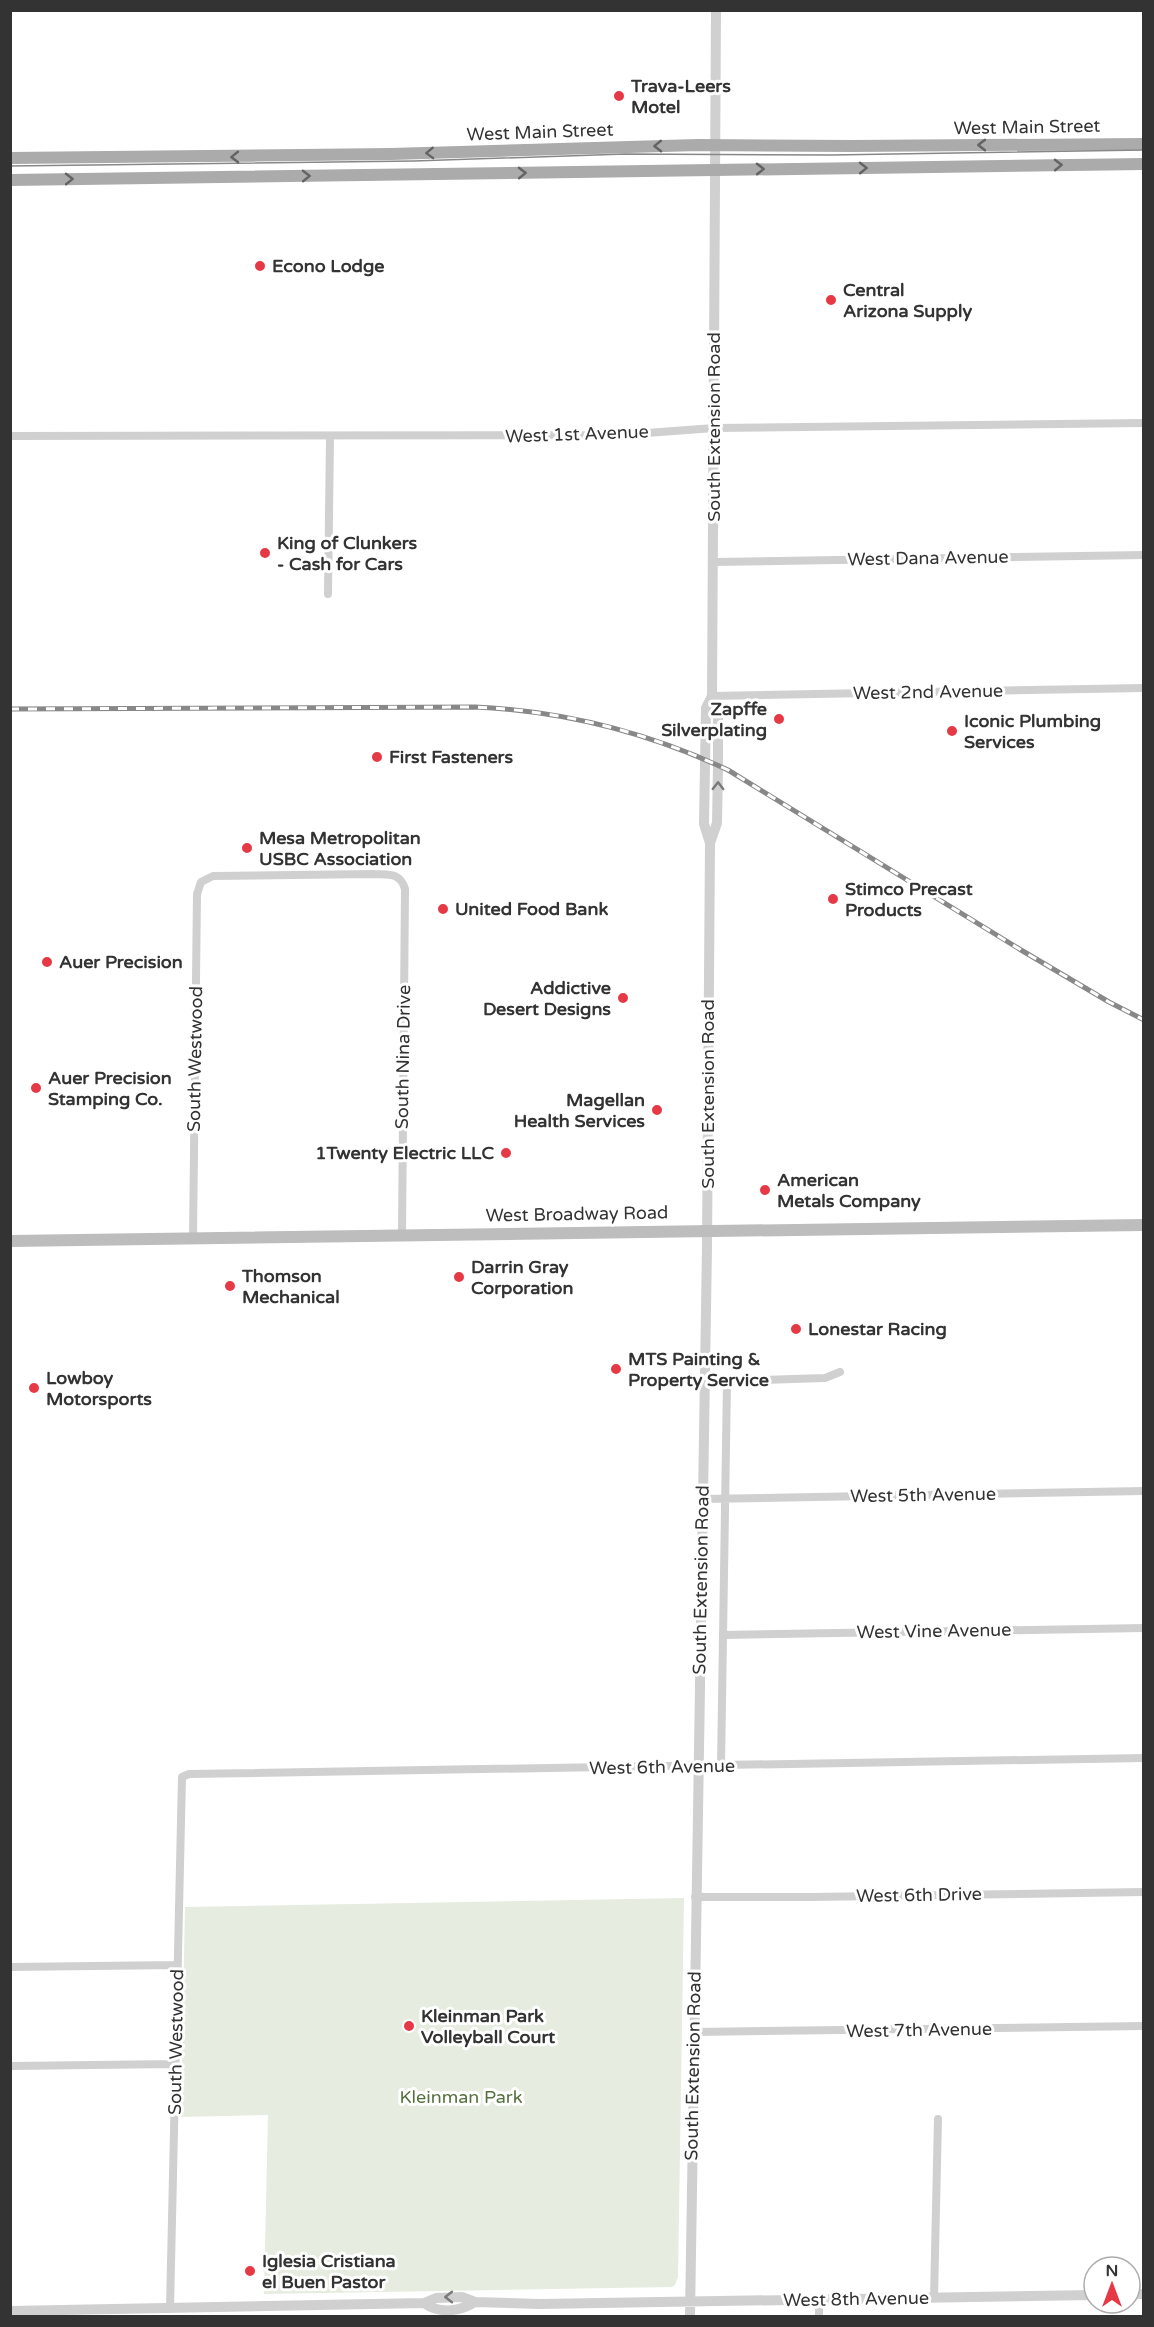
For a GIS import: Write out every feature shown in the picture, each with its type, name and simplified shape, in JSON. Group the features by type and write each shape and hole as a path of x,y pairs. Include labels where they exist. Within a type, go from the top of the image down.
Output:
{"main road":[{"name":"West Main Street","path":"10,180 1143,144"},
{"name":"West Main Street","path":"10,158 391,154 572,148 716,158 1143,164"},
{"name":"West Broadway Road","path":"10,1241 1143,1226"}],"street":[{"name":"South Extension Road","path":"690,2316 707,1230 710,843 704,824 706,708 712,696 716,10"},
{"name":"West 1st Avenue","path":"10,436 620,435 714,428 1143,423"},
{"path":"328,594 330,437"},
{"name":"West Dana Avenue","path":"713,562 1143,555"},
{"name":"West 2nd Avenue","path":"712,696 1143,688"},
{"name":"South Nina Drive","path":"201,882 213,876 313,874 396,875 402,880 405,890 402,1235"},
{"name":"South Westwood","path":"193,1238 196,894 201,882"},
{"path":"704,1382 825,1378 840,1372"},
{"name":"South Extension Road","path":"721,1766 727,1382"},
{"name":"West 5th Avenue","path":"702,1499 1143,1491"},
{"name":"West Vine Avenue","path":"724,1635 1143,1628"},
{"name":"West 6th Avenue","path":"182,1777 189,1774 1143,1758"},
{"name":"South Westwood","path":"170,2308 182,1777"},
{"name":"West 6th Drive","path":"695,1897 1143,1892"},
{"path":"10,1967 177,1965"},
{"name":"West 7th Avenue","path":"694,2032 1143,2026"},
{"path":"10,2066 176,2064"},
{"path":"934,2298 938,2119"},
{"name":"West 8th Avenue","path":"10,2311 40,2313 424,2303 436,2298 462,2297 475,2302 690,2302 1082,2295"},
{"path":"819,2300 819,2316"}],"green space":[{"name":"Kleinman Park","path":"684,1898 678,2277 675,2285 672,2287 264,2294 268,2115 181,2117 185,1907"}],"tram line":[{"path":"10,166 414,161 625,154 831,155 1144,150"}],"railway":[{"path":"10,709 475,707 541,713 636,734 728,770 1021,950 1144,1020"}],"place":[{"name":"Trava-Leers Motel","path":"619,96"},
{"name":"Econo Lodge","path":"260,266"},
{"name":"Central Arizona Supply","path":"831,300"},
{"name":"King of Clunkers - Cash for Cars","path":"265,553"},
{"name":"Zapffe Silverplating","path":"779,719"},
{"name":"Iconic Plumbing Services","path":"952,731"},
{"name":"First Fasteners","path":"377,757"},
{"name":"Mesa Metropolitan USBC Association","path":"247,848"},
{"name":"Stimco Precast Products","path":"833,899"},
{"name":"United Food Bank","path":"443,909"},
{"name":"Auer Precision","path":"47,962"},
{"name":"Addictive Desert Designs","path":"623,998"},
{"name":"Auer Precision Stamping Co.","path":"36,1088"},
{"name":"Magellan Health Services","path":"657,1110"},
{"name":"1Twenty Electric LLC","path":"506,1153"},
{"name":"American Metals Company","path":"765,1190"},
{"name":"Darrin Gray Corporation","path":"459,1277"},
{"name":"Thomson Mechanical","path":"230,1286"},
{"name":"Lonestar Racing","path":"796,1329"},
{"name":"MTS Painting & Property Service","path":"616,1369"},
{"name":"Lowboy Motorsports","path":"34,1388"},
{"name":"Kleinman Park Volleyball Court","path":"409,2026"},
{"name":"Iglesia Cristiana el Buen Pastor","path":"250,2271"}]}
